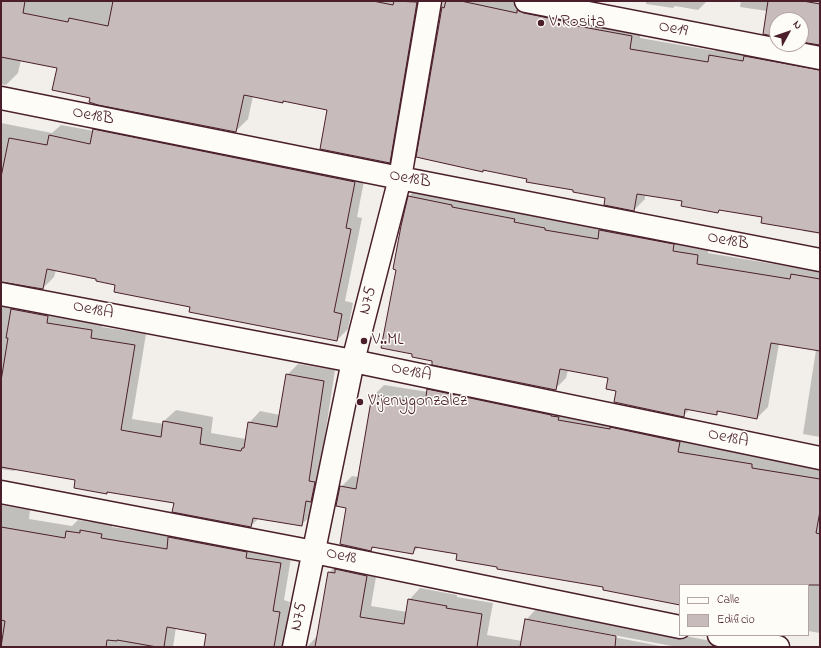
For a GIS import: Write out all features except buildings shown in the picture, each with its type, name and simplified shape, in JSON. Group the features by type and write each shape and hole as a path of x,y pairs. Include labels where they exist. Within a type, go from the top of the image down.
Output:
{"street":[{"name":"N75","path":"294,647 353,361 400,178 430,1"},
{"name":"Oe19","path":"526,1 820,58"},
{"name":"Oe18B","path":"1,98 820,260"},
{"name":"Oe18A","path":"1,294 353,361 820,458"},
{"name":"Oe18","path":"1,492 314,552 679,627"},
{"path":"724,636 778,647"}],"place":[{"name":"V.Rosita","path":"541,23"},
{"name":"V..ML","path":"364,341"},
{"name":"V.jenygonzalez","path":"360,402"}]}
